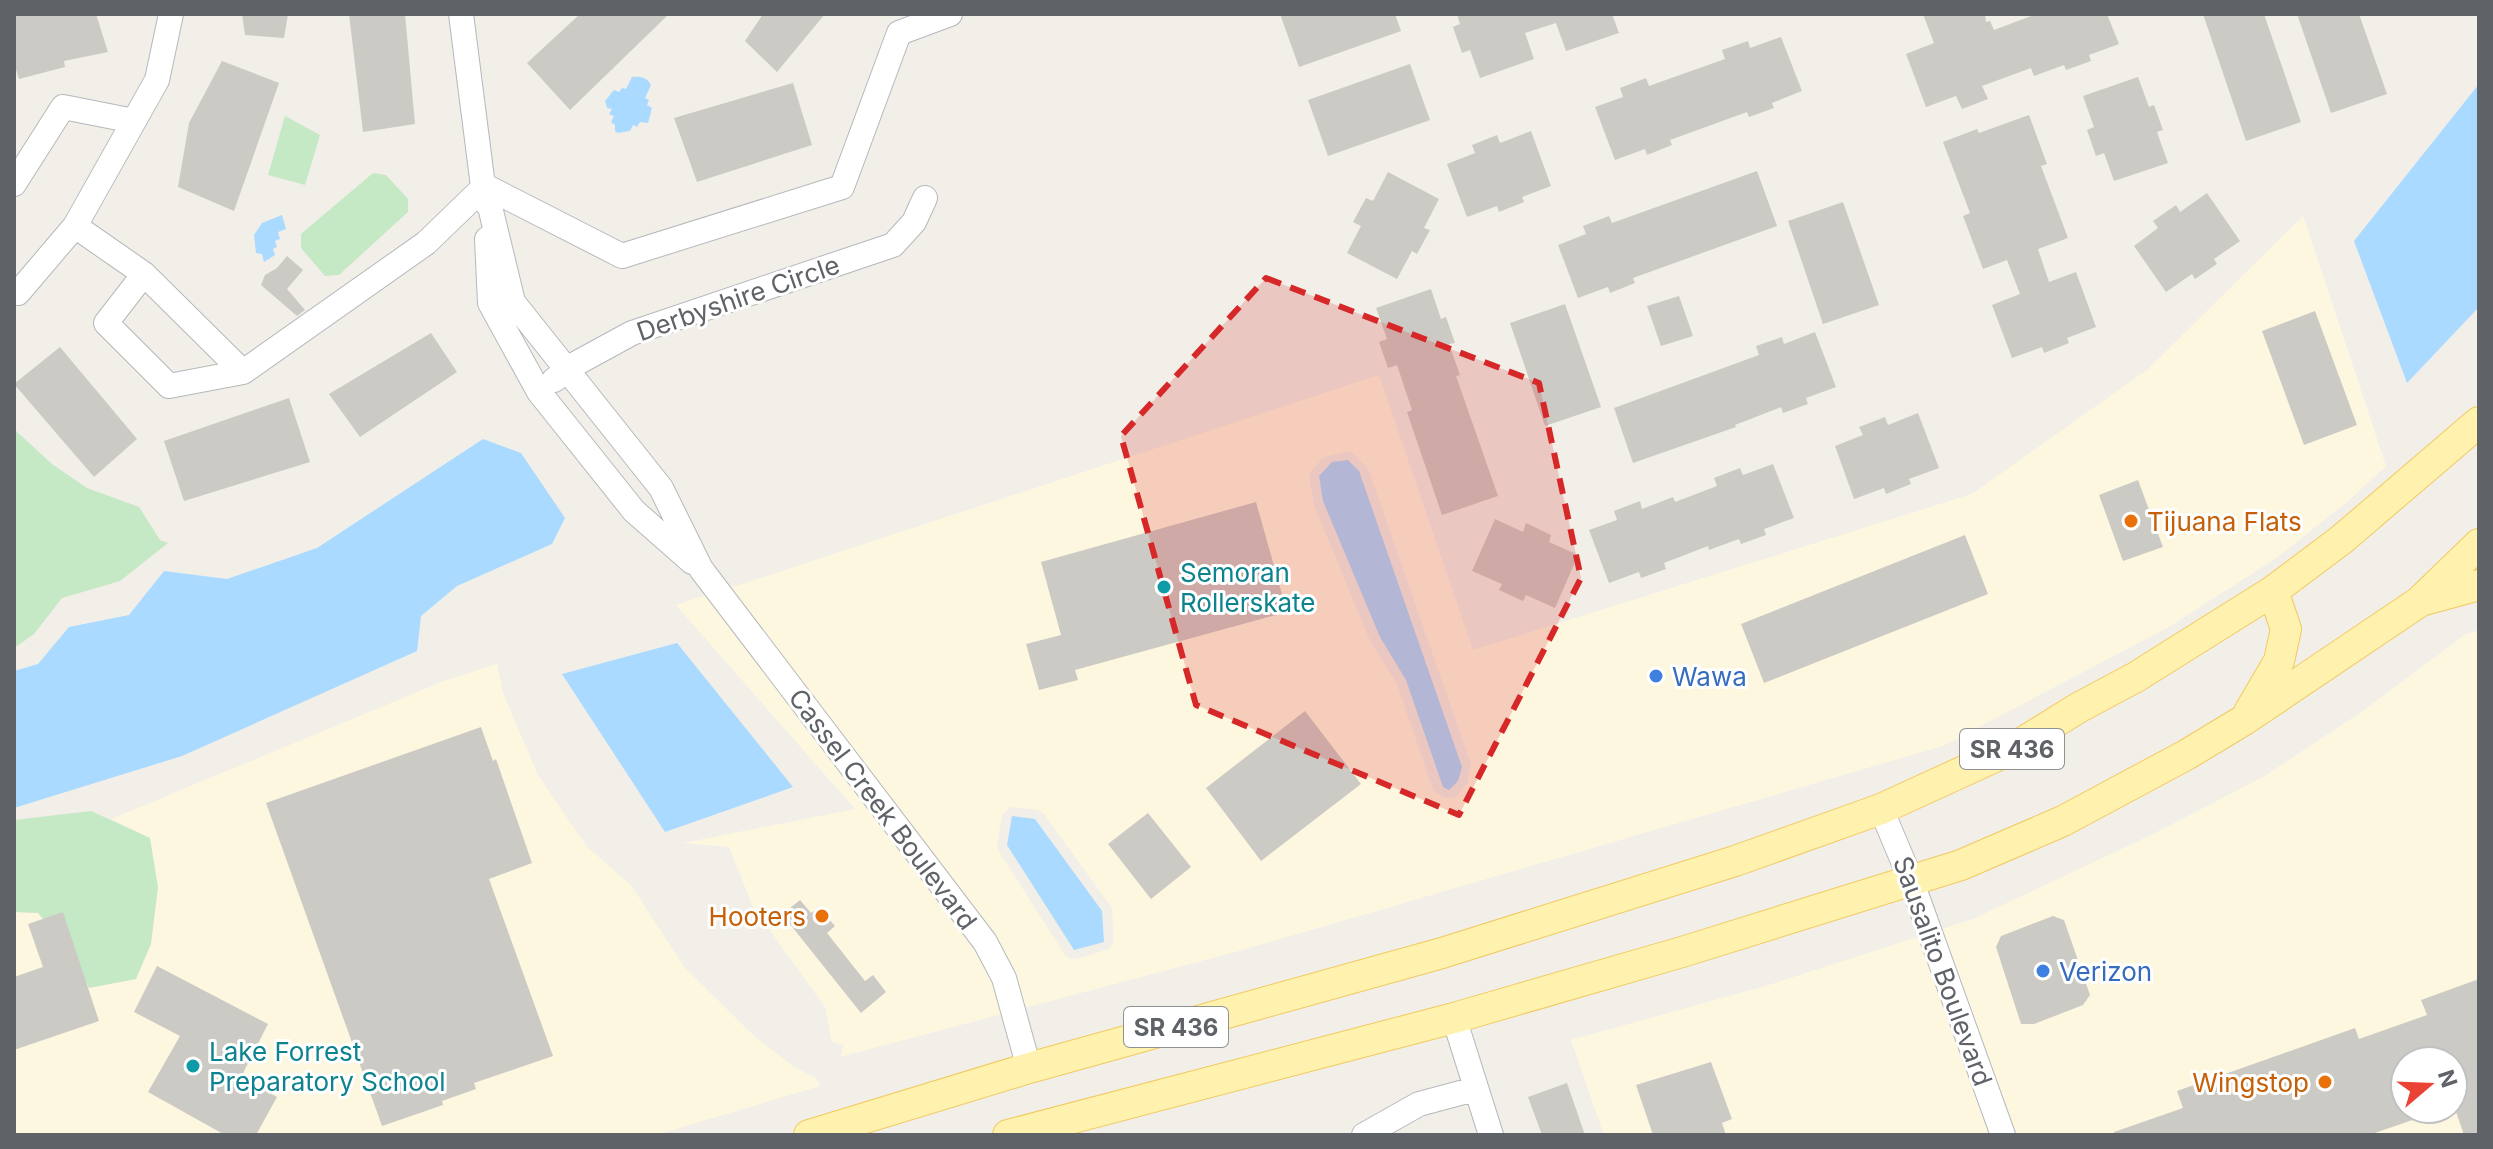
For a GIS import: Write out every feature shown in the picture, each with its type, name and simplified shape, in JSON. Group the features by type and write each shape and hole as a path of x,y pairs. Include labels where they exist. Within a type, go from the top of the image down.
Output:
{"main road":[{"name":"SR 436","path":"809,1135 1029,1068 1442,953 1735,861 1881,809 2012,749 2136,677 2273,591 2341,540 2479,422"},
{"name":"SR 436","path":"1023,1133 1454,1018 1682,952 1961,865 2063,821 2244,720 2419,602 2479,544"},
{"path":"2419,602 2479,585"},
{"path":"2244,720 2279,661 2284,640 2286,629 2273,591"}],"street":[{"path":"14,293 18,293 75,226 157,80 171,14"},
{"path":"461,14 485,186"},
{"path":"485,186 622,256 842,187 899,33 950,14"},
{"path":"14,184 63,107 134,121"},
{"path":"144,274 106,323 169,386 243,372 426,243 485,186"},
{"name":"Cassel Creek Boulevard","path":"485,186 513,302 661,488 701,569 985,942 1004,978 1029,1068"},
{"name":"Cassel Creek Boulevard","path":"485,186 490,303 539,392 634,511 701,569"},
{"name":"Derbyshire Circle","path":"539,392 607,345 632,333 893,245 914,222 925,198"},
{"path":"75,226 144,274 243,372"},
{"name":"Sausalito Boulevard","path":"1881,809 1911,880 2003,1135"},
{"path":"1454,1018 1491,1135"},
{"path":"1364,1135 1419,1104 1475,1089"}],"highlighted area":[{"path":"1266,278 1539,383 1581,578 1459,815 1196,705 1121,436"}],"shaded area":[{"path":"2303,216 2386,466 2347,502 2278,557 2167,628 1943,746 1239,951 1024,1008 730,588 1379,375 1473,650 1972,494 2147,370","holes":["1350,451 1368,468 1471,764 1467,784 1454,798 1444,798 1433,790 1397,684 1370,641 1314,505 1309,475 1312,470 1324,457","1011,807 1038,810 1044,814 1112,908 1114,941 1109,949 1076,959 1065,955 998,850 1002,815"]},
{"path":"706,595 975,948 993,982 1002,1014 840,1057 844,1045 832,1042 825,1007 753,907 729,847 683,843 855,809 676,605"},
{"path":"2479,630 2479,1135 1604,1135 1571,1040 1769,985 1973,919 2151,835 2263,777 2363,711 2466,634"},
{"path":"497,664 503,693 538,775 587,847 631,885 685,968 753,1035 793,1066 817,1079 820,1086 656,1135 14,1135 14,912 38,913 69,950 150,838 111,819 444,681"}],"green space":[{"path":"285,116 320,135 305,185 268,175"},
{"path":"373,173 386,175 408,199 408,212 339,275 325,276 301,248 301,234"},
{"path":"14,429 52,464 87,488 139,507 160,540 168,543 120,581 62,598 34,634 14,648"},
{"path":"91,811 150,838 158,887 151,944 136,979 89,988 69,950 38,913 14,912 14,820"}],"water":[{"path":"632,77 643,78 651,85 645,98 652,108 648,123 640,122 637,127 633,125 630,131 618,133 611,122 614,116 609,114 612,109 607,108 605,101 614,90 619,92 622,88 626,89"},
{"path":"2479,84 2479,307 2407,383 2354,241"},
{"path":"282,215 286,229 278,232 280,239 275,241 275,255 264,262 262,254 256,253 254,235 262,223"},
{"path":"483,439 521,453 565,518 552,544 457,586 421,616 417,651 182,756 14,808 14,671 38,664 69,627 129,615 164,571 227,579 317,548"},
{"path":"1348,460 1359,471 1462,767 1458,781 1449,790 1443,787 1406,680 1380,637 1323,501 1319,476 1332,462"},
{"path":"677,643 793,787 665,832 562,674"},
{"path":"1012,816 1035,819 1102,911 1104,942 1074,950 1007,845"}],"building":[{"path":"14,14 96,14 108,52 64,61 65,67 19,79 14,63"},
{"path":"242,14 288,14 284,38 245,35"},
{"path":"349,14 405,14 415,124 363,132"},
{"path":"580,14 669,14 570,110 527,63"},
{"path":"763,14 825,14 777,72 745,41"},
{"path":"1280,14 1395,14 1401,31 1299,67"},
{"path":"1457,14 1612,14 1619,33 1566,51 1556,23 1525,33 1534,59 1480,78 1470,50 1462,53 1453,27 1460,24"},
{"path":"1923,14 1985,14 1986,22 1990,21 1994,30 2037,14 2107,14 2119,44 2089,55 2091,61 2066,70 2064,65 2034,76 2031,68 1982,86 1988,99 1962,109 1956,96 1926,107 1906,54 1934,43"},
{"path":"2203,14 2264,14 2301,122 2246,141"},
{"path":"2297,14 2359,14 2387,94 2331,113"},
{"path":"1781,37 1802,91 1772,103 1774,108 1749,117 1747,112 1670,140 1672,145 1647,155 1645,149 1615,160 1595,107 1623,97 1620,88 1646,78 1649,86 1725,59 1722,50 1748,41 1750,48"},
{"path":"222,61 279,83 234,211 178,187 189,123"},
{"path":"1410,64 1430,120 1328,156 1308,100"},
{"path":"2138,77 2149,107 2154,105 2163,130 2157,132 2168,163 2114,181 2104,153 2096,156 2087,130 2094,127 2083,96"},
{"path":"793,83 812,145 697,182 674,118"},
{"path":"2029,115 2047,164 2041,166 2068,238 2038,249 2049,282 2076,272 2096,327 2067,338 2069,343 2044,353 2042,347 2012,358 1992,305 2020,294 2007,260 1983,269 1963,216 1970,213 1943,142"},
{"path":"1531,131 1551,186 1522,197 1524,202 1499,212 1497,206 1467,217 1447,164 1475,153 1472,145 1497,135 1500,143"},
{"path":"1757,171 1777,226 1633,278 1635,283 1610,293 1608,287 1578,298 1558,245 1586,234 1583,226 1609,216 1612,223"},
{"path":"1388,172 1439,199 1424,228 1430,230 1417,254 1412,251 1397,279 1347,253 1361,226 1353,222 1366,198 1373,201"},
{"path":"2207,193 2240,241 2214,259 2217,264 2195,279 2192,274 2166,292 2134,246 2158,228 2153,221 2176,205 2180,212"},
{"path":"1843,202 1879,305 1823,324 1788,221"},
{"path":"287,256 303,270 287,289 305,310 297,316 261,285 265,275 277,268"},
{"path":"1431,289 1441,319 1446,317 1455,343 1449,344 1460,375 1456,376 1498,496 1442,515 1407,412 1412,410 1397,365 1388,368 1379,342 1387,339 1376,308"},
{"path":"1679,296 1693,336 1661,346 1647,306"},
{"path":"1565,304 1601,407 1545,426 1510,323"},
{"path":"2315,311 2357,425 2304,445 2262,331"},
{"path":"1815,332 1836,387 1806,398 1808,404 1783,413 1781,407 1736,427 1633,463 1614,408 1759,355 1756,346 1782,337 1784,344"},
{"path":"431,333 457,372 360,437 329,394"},
{"path":"60,347 137,439 94,477 14,384"},
{"path":"289,398 310,462 184,501 164,441"},
{"path":"1918,413 1939,468 1909,479 1911,484 1886,494 1884,488 1854,499 1835,446 1863,435 1859,427 1885,417 1888,425"},
{"path":"1773,464 1794,518 1764,529 1766,535 1741,544 1739,539 1709,550 1708,546 1664,563 1666,569 1641,578 1639,572 1609,583 1589,530 1617,520 1614,511 1640,501 1642,509 1673,497 1675,502 1717,486 1714,478 1740,468 1743,475"},
{"name":"Tijuana Flats","path":"2138,480 2163,547 2123,561 2099,495"},
{"name":"Semoran Rollerskate","path":"1256,502 1287,612 1075,670 1078,680 1039,690 1026,644 1061,635 1041,562"},
{"path":"1495,519 1523,532 1526,523 1551,535 1549,542 1578,555 1555,608 1526,595 1523,601 1499,590 1502,584 1472,571"},
{"path":"1965,535 1988,594 1764,683 1741,624"},
{"path":"1305,711 1361,784 1261,861 1206,788"},
{"path":"481,727 493,761 496,759 532,863 489,879 553,1056 474,1083 476,1089 442,1101 443,1105 382,1126 266,803"},
{"path":"1148,813 1191,867 1151,899 1108,844"},
{"path":"800,900 811,913 819,907 835,926 827,933 865,981 873,975 886,992 861,1013 789,923 791,920 785,912"},
{"path":"63,912 99,1021 14,1050 14,977 43,967 28,924"},
{"name":"Verizon","path":"2053,916 2064,920 2090,995 2083,1005 2034,1024 2021,1024 1996,947 2001,936"},
{"path":"157,966 268,1024 241,1077 277,1097 256,1135 225,1135 148,1092 180,1036 134,1012"},
{"path":"2479,979 2479,1135 2464,1135 2461,1125 2469,1125 2469,1045 2389,1045 2389,1125 2398,1125 2369,1135 2114,1135 2114,1132 2183,1108 2177,1091 2355,1028 2359,1039 2427,1015 2421,1000"},
{"path":"1711,1062 1732,1119 1722,1123 1726,1135 1653,1135 1636,1085"},
{"path":"1567,1083 1585,1135 1542,1135 1528,1097"}],"place":[{"name":"Tijuana Flats","path":"2131,521"},
{"name":"Semoran Rollerskate","path":"1164,587"},
{"name":"Wawa","path":"1656,676"},
{"name":"Hooters","path":"822,916"},
{"name":"Verizon","path":"2043,971"},
{"name":"Lake Forrest Preparatory School","path":"193,1066"},
{"name":"Wingstop","path":"2325,1082"}]}
